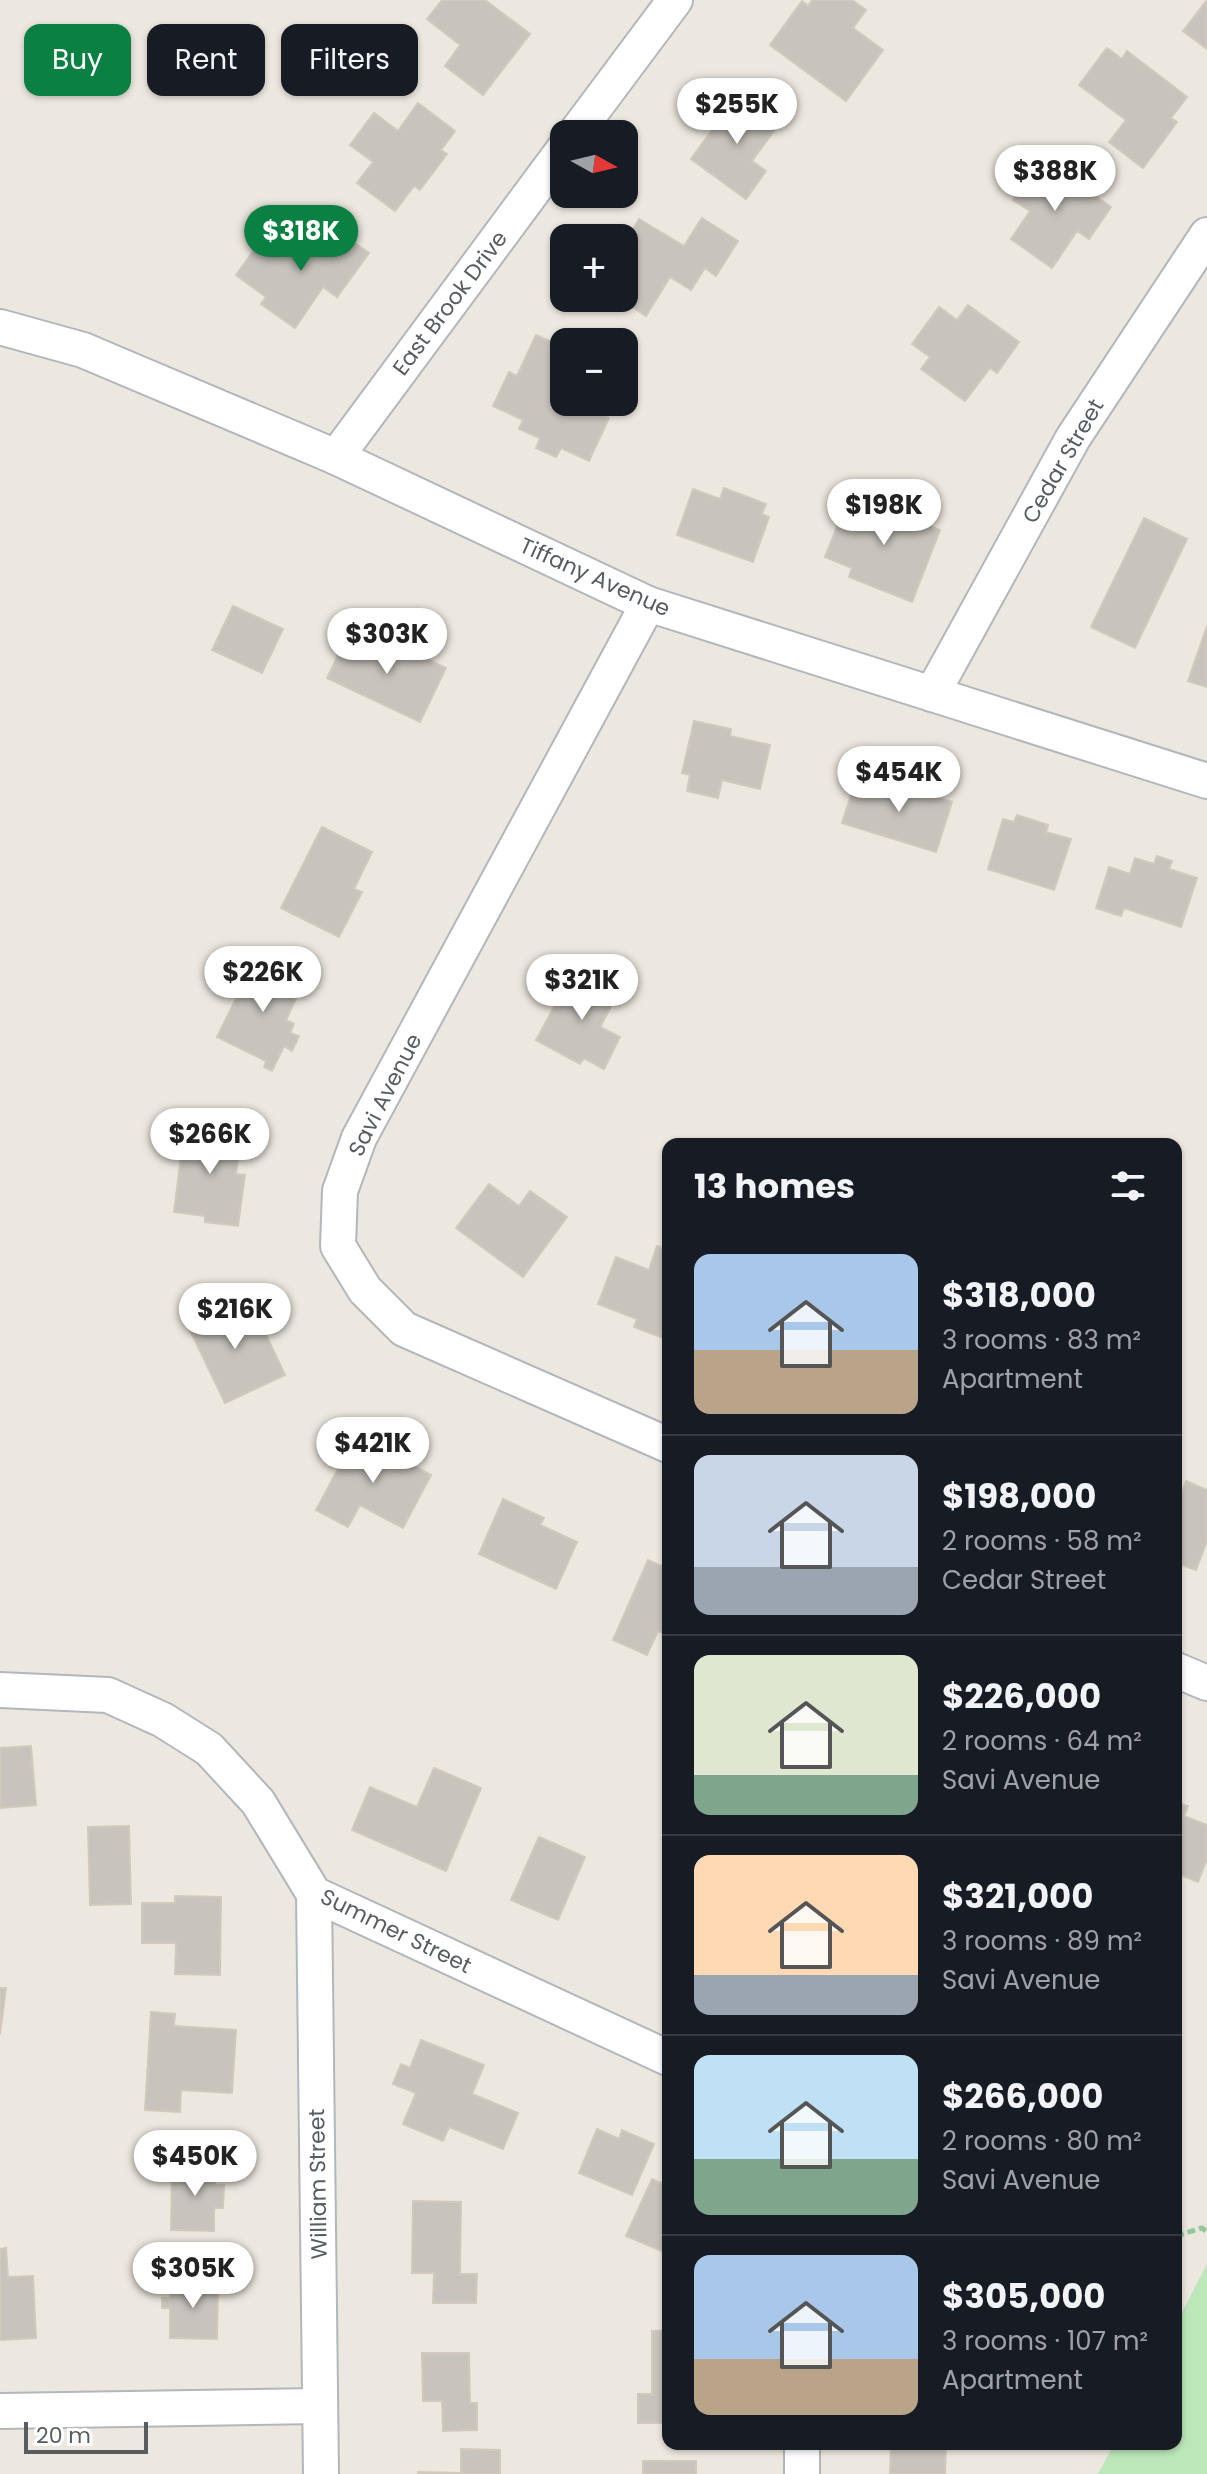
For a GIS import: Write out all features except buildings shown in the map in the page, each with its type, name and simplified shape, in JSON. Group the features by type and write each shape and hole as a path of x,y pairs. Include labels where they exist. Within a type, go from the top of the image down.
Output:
{"street":[{"path":"585,120 675,0"},
{"name":"East Brook Drive","path":"336,457 550,168"},
{"name":"Cedar Street","path":"932,694 1073,438 1207,235"},
{"name":"Tiffany Avenue","path":"0,327 83,350 336,457 648,604 1207,781"},
{"name":"Savi Avenue","path":"648,604 359,1138 340,1191 338,1246 365,1290 404,1329 662,1442"},
{"path":"1182,1673 1207,1683"},
{"name":"Summer Street","path":"0,1690 108,1695 163,1720 209,1749 258,1802 314,1894 662,2055"},
{"name":"William Street","path":"314,1894 321,2474"},
{"path":"0,2411 320,2406"},
{"path":"802,2450 802,2474"}],"path":[{"path":"1182,2234 1202,2228 1207,2232"}],"green space":[{"path":"1207,2264 1207,2474 1098,2474 1111,2450 1182,2450 1182,2312"}]}
